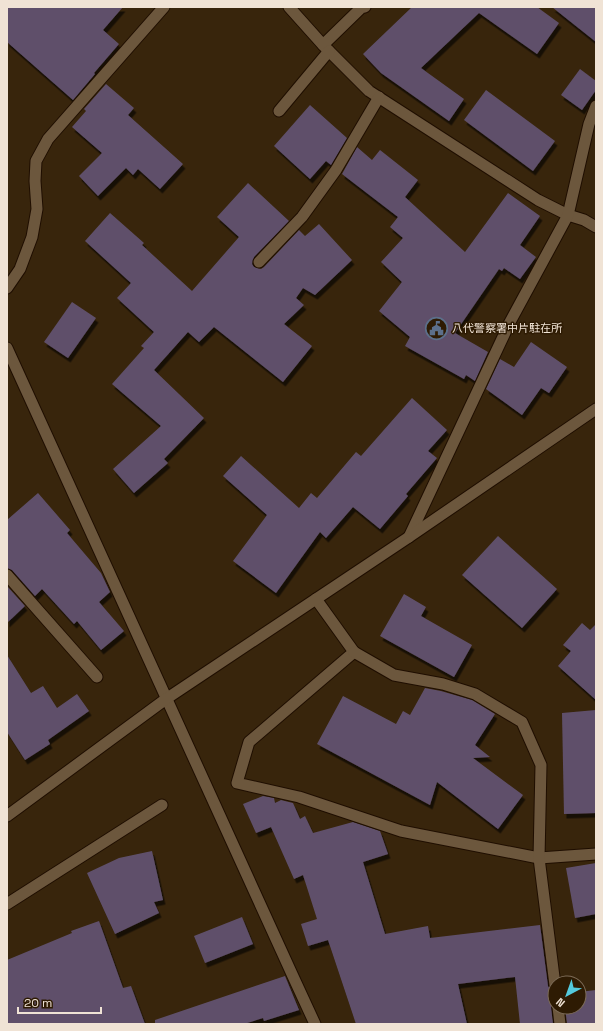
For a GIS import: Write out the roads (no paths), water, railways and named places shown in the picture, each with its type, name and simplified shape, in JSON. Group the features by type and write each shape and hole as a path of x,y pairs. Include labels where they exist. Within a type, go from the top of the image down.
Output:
{"street":[{"path":"7,288 20,269 32,237 37,209 35,181 36,161 48,139 164,7"},
{"path":"289,7 326,48 370,91 538,200 568,215 584,220 596,227"},
{"path":"279,110 326,48 361,8 365,7"},
{"path":"259,262 302,216 336,170 379,97"},
{"path":"409,537 510,322 568,215 588,124 596,106"},
{"path":"7,348 166,700 315,1024"},
{"path":"7,816 166,700 596,409"},
{"path":"7,575 97,677"},
{"path":"316,599 354,652 394,675 443,684 475,694 522,722 541,765 539,858 554,975"},
{"path":"354,652 249,742 237,783 299,797 401,832 539,858 596,854"},
{"path":"8,900 162,805"}],"place":[{"name":"八代警察署中片駐在所","path":"436,328"}]}
